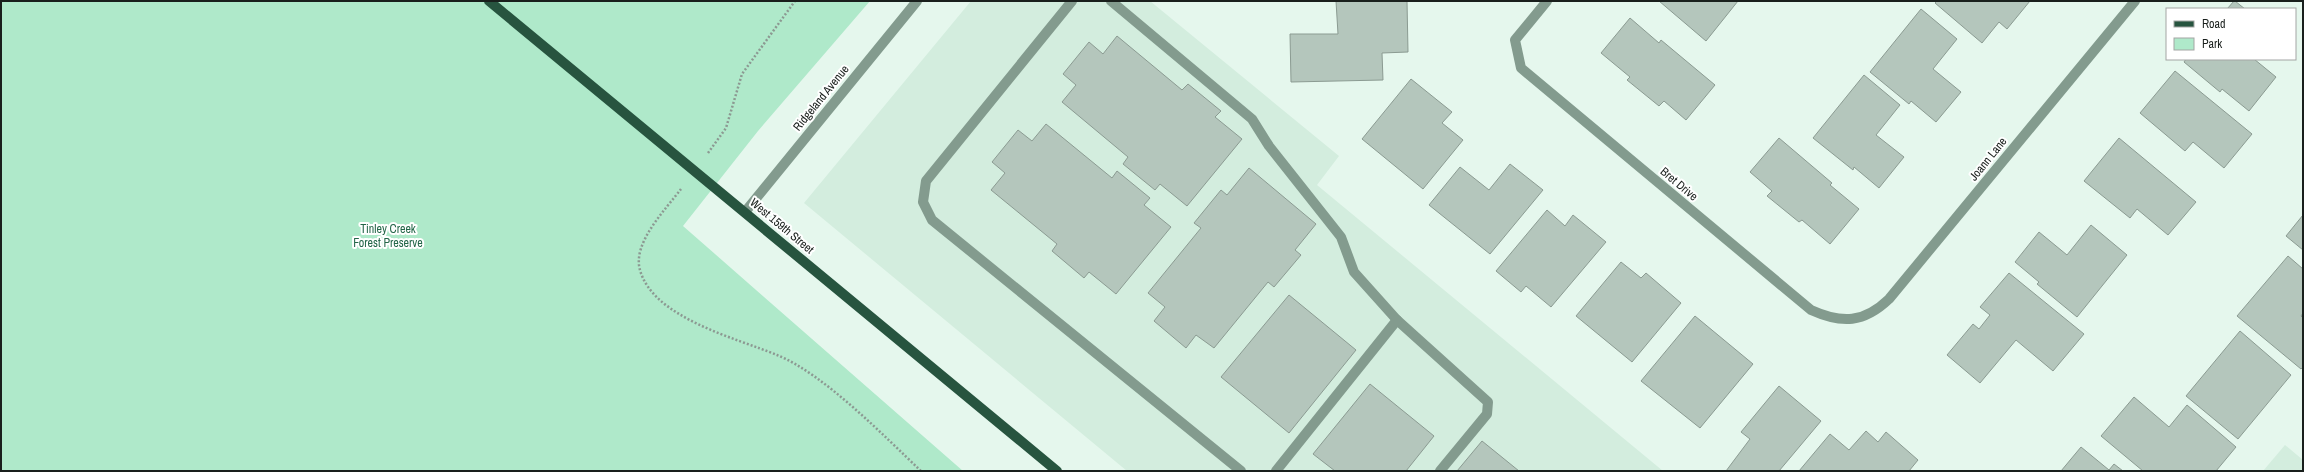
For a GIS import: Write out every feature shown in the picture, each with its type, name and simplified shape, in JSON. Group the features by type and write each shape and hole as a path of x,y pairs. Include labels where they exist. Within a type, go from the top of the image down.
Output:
{"main road":[{"name":"West 159th Street","path":"489,1 1057,471"}],"street":[{"name":"Ridgeland Avenue","path":"745,212 917,1"},
{"path":"1072,1 926,180 923,202 932,220 1230,467 1241,471"},
{"path":"1111,1 1252,119 1269,146 1341,237 1354,272 1396,320 1488,402 1487,414 1440,471"},
{"name":"Bret Drive","path":"1547,1 1515,40 1521,68 1540,86 1811,310 1829,318 1851,320"},
{"name":"Joann Lane","path":"1851,320 1870,314 1889,299 2134,1"},
{"path":"1276,471 1396,320"}],"path":[{"path":"726,128 742,74 795,1"},
{"path":"664,212 649,232 640,250 639,269 649,289 675,312 705,328 779,356 811,375 849,405 921,471"}],"shaded area":[{"path":"971,1 1150,1 1339,156 1317,185 1663,471 1127,471 804,203"},
{"path":"2285,445 2303,460 2303,471 2263,471"}],"green space":[{"name":"Tinley Creek Forest Preserve","path":"1,1 870,1 758,131 683,226 963,471 1,471"}],"building":[{"path":"1336,1 1407,1 1408,52 1382,53 1383,80 1291,82 1290,34 1338,34"},
{"path":"1659,1 1738,1 1706,41"},
{"path":"1937,1 2030,1 2007,29 1999,22 1982,43 1935,3"},
{"path":"2235,1 2244,8 2228,8"},
{"path":"1921,9 1957,39 1933,69 1961,92 1936,122 1911,101 1909,104 1870,72"},
{"path":"1630,18 1659,43 1661,40 1715,85 1686,120 1664,101 1659,106 1627,80 1630,77 1601,53"},
{"path":"1117,36 1182,90 1188,84 1221,111 1215,117 1242,139 1187,206 1160,184 1155,190 1123,164 1128,157 1062,102 1076,85 1063,74 1089,42 1103,54"},
{"path":"2185,60 2255,60 2276,77 2249,111 2222,89 2220,92 2184,62"},
{"path":"2175,71 2252,134 2224,168 2193,142 2185,151 2140,113"},
{"path":"1864,75 1900,105 1876,135 1904,157 1879,188 1854,167 1853,170 1813,138"},
{"path":"1411,79 1452,112 1442,123 1463,140 1423,189 1362,139"},
{"path":"1046,124 1112,178 1117,171 1150,198 1144,205 1171,227 1116,294 1089,272 1084,278 1052,251 1057,244 991,190 1005,173 992,162 1018,130 1032,141"},
{"path":"1779,138 1832,183 1830,185 1859,209 1830,244 1802,220 1799,222 1767,196 1772,191 1750,172"},
{"path":"2119,138 2196,202 2168,235 2137,209 2130,218 2084,181"},
{"path":"1510,164 1543,190 1490,254 1429,205 1460,167 1489,190"},
{"path":"1249,168 1316,224 1295,250 1301,255 1274,287 1268,282 1214,348 1196,335 1186,348 1154,321 1165,307 1148,293 1201,228 1194,223 1221,190 1227,195"},
{"path":"1547,210 1565,226 1573,215 1606,242 1551,307 1526,286 1521,292 1496,271"},
{"path":"2303,215 2303,250 2286,236"},
{"path":"2091,225 2127,255 2077,317 2037,284 2039,282 2015,262 2039,232 2067,255"},
{"path":"2288,256 2303,269 2303,313 2301,316 2303,318 2303,367 2301,369 2237,316"},
{"path":"1621,262 1641,278 1646,273 1681,303 1632,362 1576,316"},
{"path":"2009,273 2084,334 2053,371 2016,340 1980,383 1947,355 1973,324 1979,329 1990,315 1980,307"},
{"path":"1289,295 1356,350 1289,433 1221,377"},
{"path":"1695,316 1753,364 1700,428 1641,381"},
{"path":"2240,331 2291,375 2238,439 2186,396"},
{"path":"1370,384 1434,436 1406,471 1335,471 1313,454"},
{"path":"1779,386 1821,421 1779,471 1726,471 1750,439 1741,432"},
{"path":"2134,397 2169,427 2187,405 2236,447 2216,471 2143,471 2101,436"},
{"path":"1866,431 1878,442 1886,432 1918,460 1909,471 1799,471 1830,434 1849,450"},
{"path":"1482,441 1519,471 1457,471"},
{"path":"2081,447 2109,470 2114,464 2123,471 2061,471"}]}
